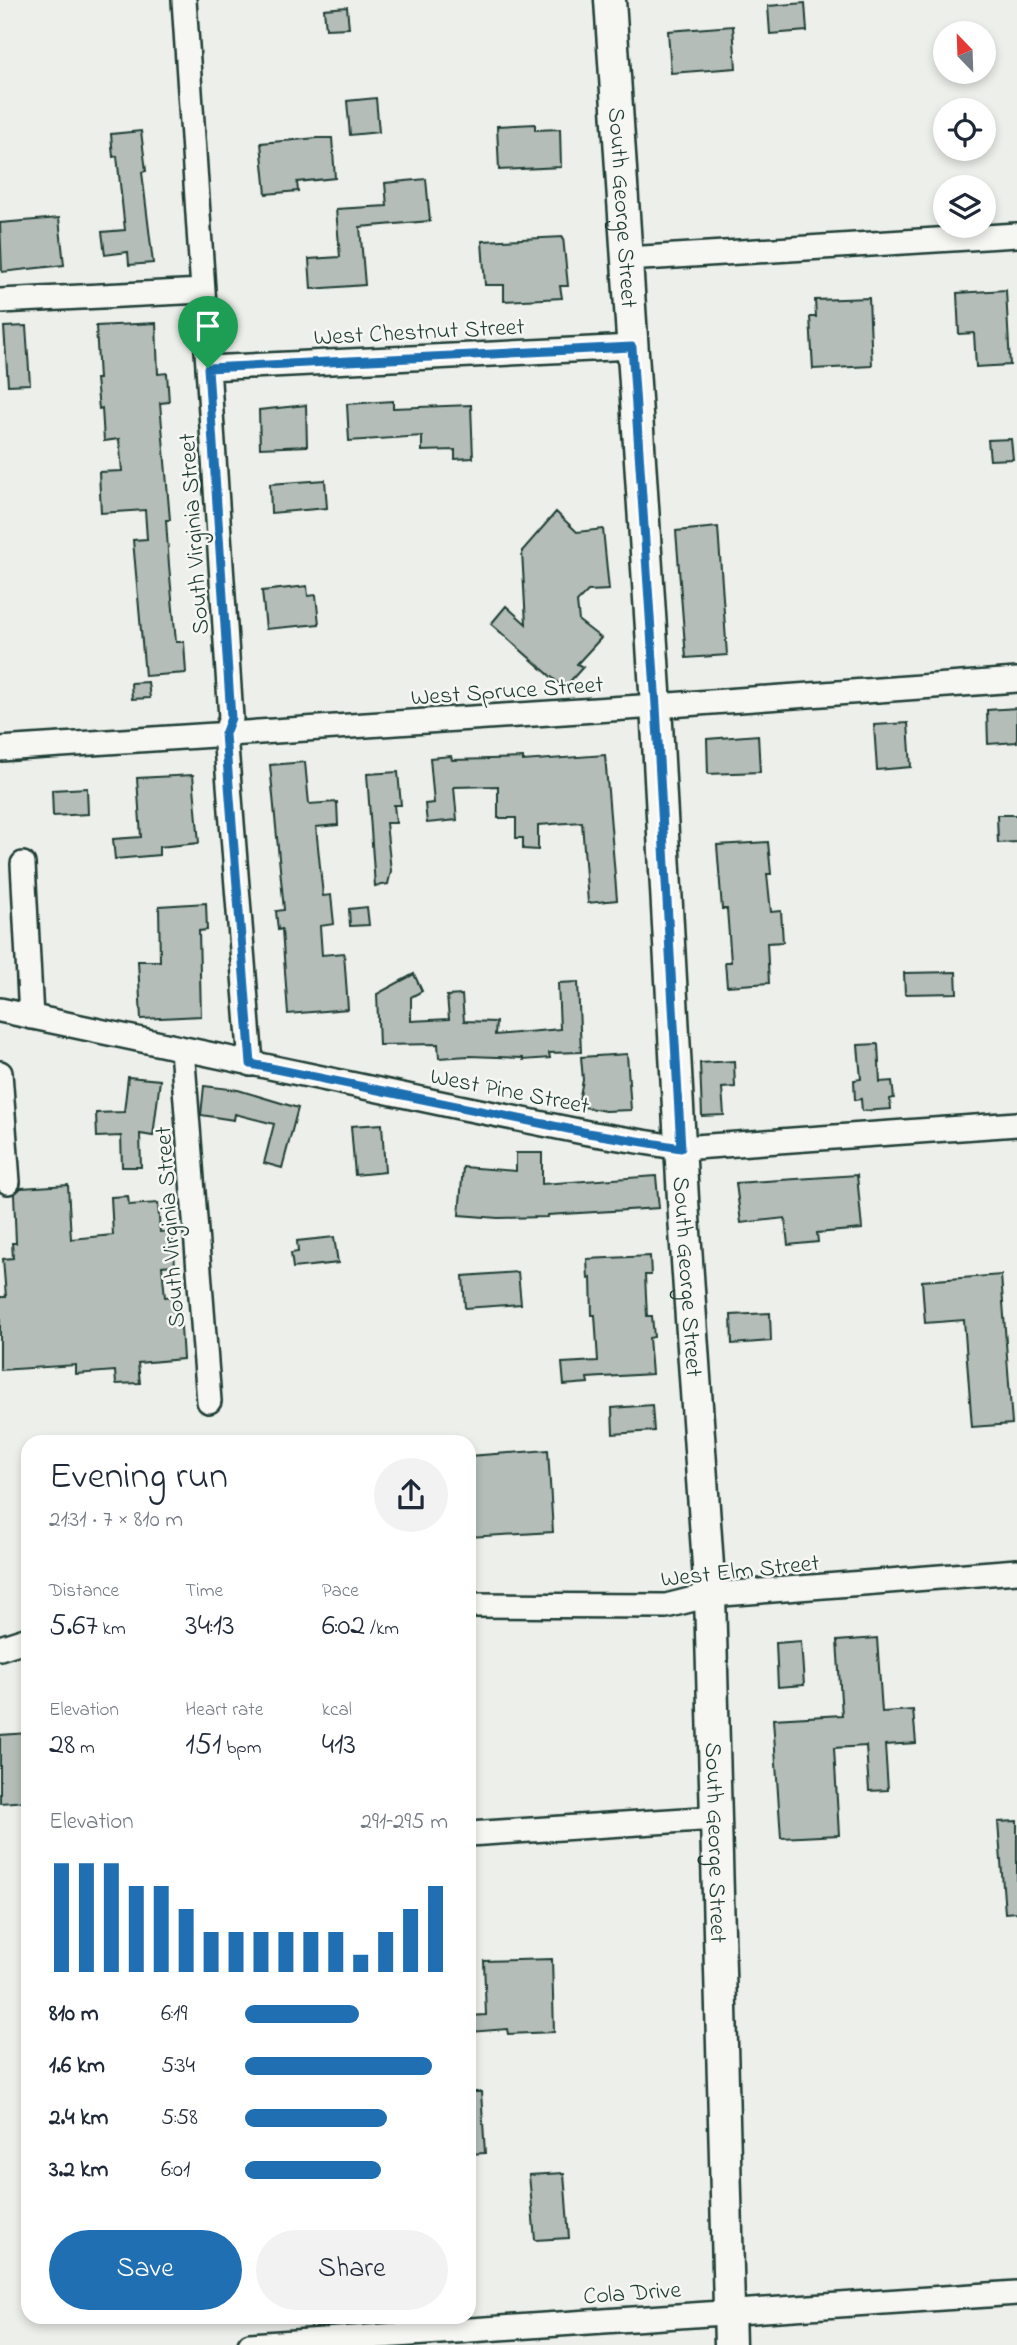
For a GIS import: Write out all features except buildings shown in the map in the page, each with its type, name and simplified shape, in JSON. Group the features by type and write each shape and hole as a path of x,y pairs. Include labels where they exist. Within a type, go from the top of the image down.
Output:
{"main road":[{"name":"South George Street","path":"610,0 656,706 685,1230 710,1595 730,2345"}],"street":[{"name":"South Virginia Street","path":"184,0 231,718 225,734 251,1064"},
{"path":"627,258 1017,235"},
{"path":"0,301 202,291"},
{"name":"West Chestnut Street","path":"208,368 632,347"},
{"name":"West Spruce Street","path":"0,749 1017,680"},
{"path":"23,864 31,1017"},
{"path":"0,1010 0,1018"},
{"name":"West Pine Street","path":"0,1010 578,1131 681,1148 1017,1124"},
{"name":"South Virginia Street","path":"182,1049 209,1401"},
{"path":"0,1073 8,1182"},
{"name":"West Elm Street","path":"476,1605 666,1606 710,1595 1017,1571"},
{"path":"0,1648 21,1641"},
{"path":"476,1834 716,1818"},
{"name":"Cola Drive","path":"250,2345 1017,2293"}],"route":[{"path":"632,347 681,1148 588,1133 251,1064 225,734 231,718 208,368 632,347"}]}
